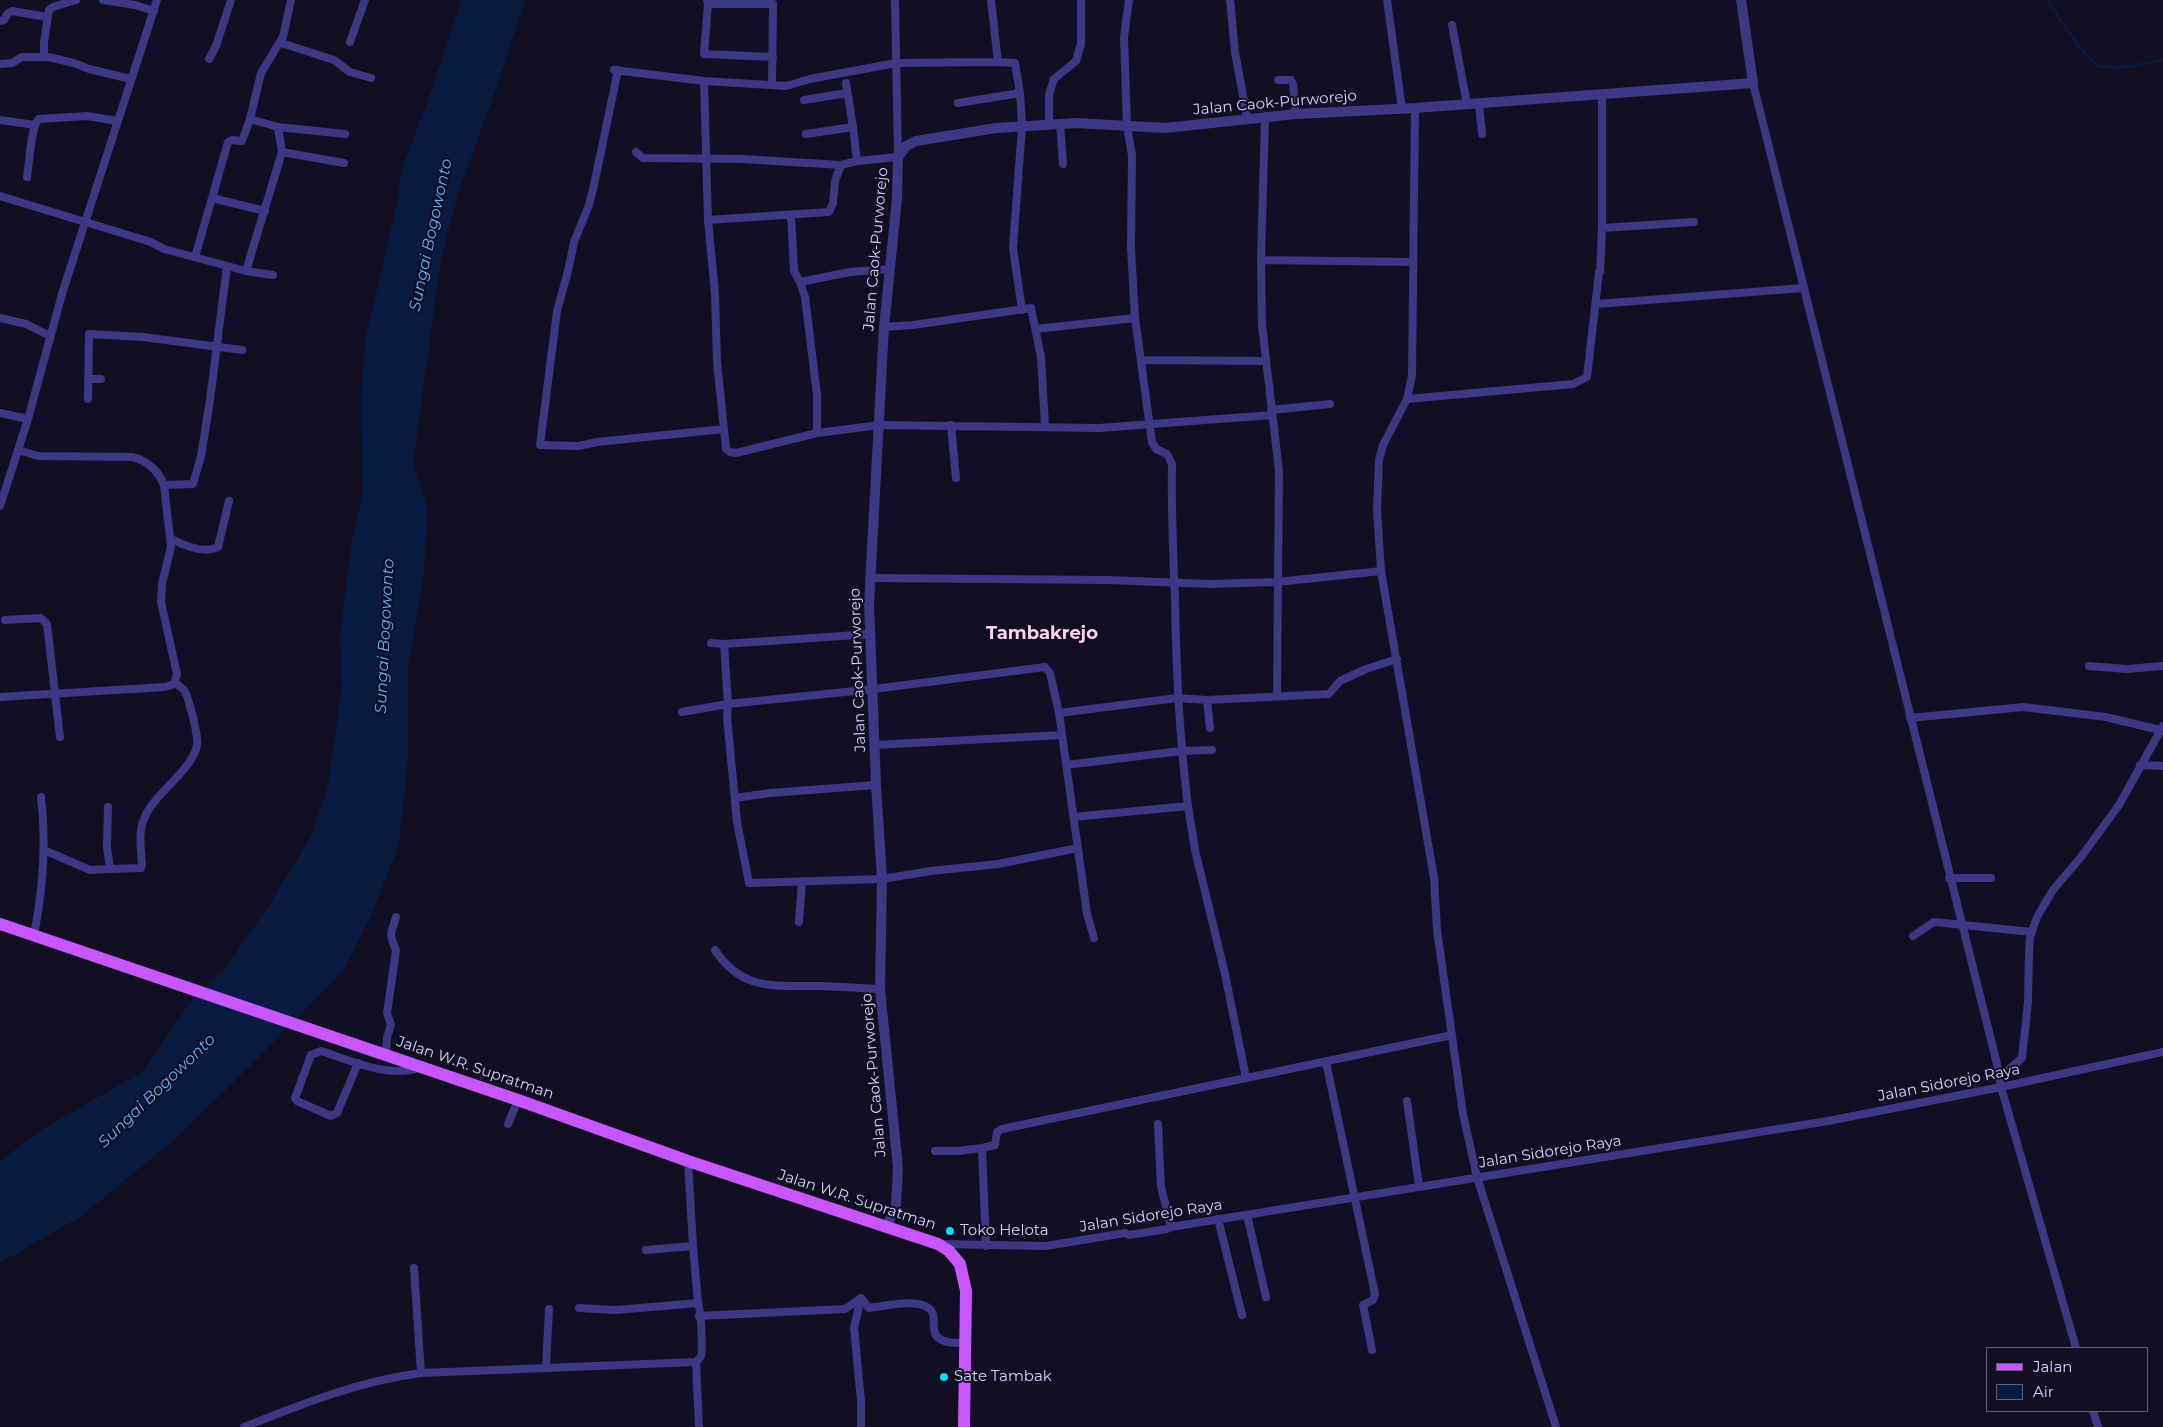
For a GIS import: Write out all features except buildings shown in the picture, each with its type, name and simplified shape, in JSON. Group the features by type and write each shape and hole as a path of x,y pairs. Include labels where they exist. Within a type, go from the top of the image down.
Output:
{"main road":[{"name":"Jalan W.R. Supratman","path":"0,924 518,1100 688,1161 938,1244"},
{"path":"938,1244 956,1257 962,1269 966,1291 964,1427"}],"street":[{"path":"44,57 46,17 52,7 76,0"},
{"path":"103,0 135,5 154,11"},
{"path":"0,506 2,490 28,419 62,294 157,0"},
{"path":"209,60 216,46 231,0"},
{"path":"196,257 228,142 232,140 242,141 262,73 281,43 291,0"},
{"path":"350,42 365,0"},
{"path":"636,152 643,158 706,158 841,165 857,161 898,157 895,0"},
{"path":"991,0 998,62"},
{"path":"1064,164 1054,125 1049,94 1054,79 1076,61 1082,44 1081,0"},
{"path":"1129,0 1124,37 1128,126 1132,155 1131,248 1135,318 1153,446 1168,454 1172,464 1171,535 1177,698 1181,751 1195,850 1226,974 1246,1078"},
{"path":"1230,0 1235,52 1247,118"},
{"path":"1387,0 1402,109"},
{"path":"1741,0 1753,82 1949,878 1997,1064 2001,1087 2076,1347"},
{"path":"772,85 773,57 773,2 708,2 704,54 773,57"},
{"path":"0,21 4,20 8,13 12,11 46,17"},
{"path":"1452,25 1467,104"},
{"path":"281,43 334,60 350,72 371,78"},
{"path":"0,64 12,63 22,57 44,57 61,59 89,70 131,79"},
{"path":"724,429 597,442 578,446 540,445 557,311 574,242 589,205 594,186 616,70 704,81 786,86 810,79 896,63 998,62 1015,64 1020,93 1022,127 1013,234 1013,256 1022,310"},
{"path":"1278,80 1287,78 1293,84 1296,114"},
{"path":"704,81 708,220 715,294 717,362 726,450 736,453 816,433 880,425 1099,428 1271,412 1330,404"},
{"name":"Jalan Caok-Purworejo","path":"886,1228 896,1205 898,1168 880,989 882,879 876,785 874,689 869,604 884,327 897,198 898,157 906,146 916,141 996,128 1054,125 1165,128 1296,114 1479,104 1753,82"},
{"path":"846,83 857,161"},
{"path":"804,100 847,93"},
{"path":"958,103 1020,93"},
{"path":"1406,400 1580,382 1587,377 1600,272 1602,228 1602,94"},
{"path":"1479,104 1482,134"},
{"path":"1416,108 1412,367 1406,400 1383,445 1378,467 1377,509 1381,571 1398,659 1434,878 1437,930 1459,1089 1477,1177 1556,1427"},
{"path":"27,177 35,125 39,119 87,116 118,121"},
{"path":"1265,118 1260,296 1265,360 1279,471 1277,696"},
{"path":"250,119 278,127 346,134"},
{"path":"0,120 35,125"},
{"path":"246,270 282,152 278,127"},
{"path":"806,134 853,127"},
{"path":"282,152 344,163"},
{"path":"708,220 829,212 833,203 835,181 841,165"},
{"path":"0,196 151,242 164,249 273,276"},
{"path":"212,198 265,211"},
{"path":"792,215 794,271 805,297 817,395 816,433"},
{"path":"1602,228 1694,222"},
{"path":"1261,260 1413,262"},
{"path":"164,485 189,485 195,481 210,400 228,266"},
{"path":"800,282 850,272 890,269"},
{"path":"1597,304 1803,288"},
{"path":"884,327 913,325 1031,308 1040,357 1045,426"},
{"path":"0,318 26,324 50,336"},
{"path":"1036,329 1135,318"},
{"path":"88,400 89,334 120,335 242,350"},
{"path":"1141,360 1265,360"},
{"path":"88,379 101,379"},
{"path":"0,414 28,419"},
{"path":"950,425 956,478"},
{"path":"0,697 165,687 175,682 177,674 161,602 162,584 170,552 171,539 164,485 157,472 141,459 38,456 18,450"},
{"path":"171,539 187,546 206,549 218,547 229,501"},
{"path":"871,578 1107,580 1211,584 1277,582 1381,571"},
{"path":"5,620 40,618 48,624 60,737"},
{"path":"712,643 724,644 871,634"},
{"path":"724,644 728,704 727,717 737,822 749,883 882,879 931,870 998,864 1078,848"},
{"path":"1059,713 1177,698 1207,700 1329,694 1340,681 1366,669 1398,659"},
{"path":"2089,666 2128,668 2163,666"},
{"path":"682,712 728,704 874,689 1045,667 1050,673 1059,713 1087,914 1094,938"},
{"path":"44,850 90,870 135,869 142,867 140,839 143,820 148,810 181,773 197,744 191,712 184,690 175,682"},
{"path":"1207,700 1210,728"},
{"path":"1910,718 2023,707 2106,717 2162,728 2118,805 2081,857 2053,890 2037,917 2028,951 2028,1002 2022,1058 1999,1078"},
{"path":"876,745 1062,734"},
{"path":"1066,765 1181,751 1212,750"},
{"path":"2140,765 2163,766"},
{"path":"735,798 770,793 876,785"},
{"path":"34,935 43,887 44,822 41,797"},
{"path":"1074,817 1188,806"},
{"path":"108,807 107,847 110,869"},
{"path":"1949,878 1991,878"},
{"path":"799,922 800,887 802,881"},
{"path":"386,1055 387,1036 391,1024 387,1012 396,952 390,936 396,918"},
{"path":"1913,936 1934,922 2032,932"},
{"path":"715,950 727,965 746,978 762,984 778,987 821,986 880,989"},
{"path":"935,1151 982,1148 995,1145 998,1132 1002,1129 1452,1035"},
{"path":"358,1063 337,1113 334,1115 331,1116 314,1109 297,1101 295,1098 311,1055 316,1052 386,1070 406,1072 422,1067"},
{"name":"Jalan Sidorejo Raya","path":"938,1244 1046,1246 1125,1233 1129,1235 1167,1229 1171,1226 1810,1124 2001,1087 2163,1052"},
{"path":"1326,1062 1356,1196 1355,1206 1376,1294 1373,1300 1363,1306 1372,1350"},
{"path":"508,1124 518,1100"},
{"path":"1408,1101 1419,1186"},
{"path":"1158,1124 1161,1187 1171,1226"},
{"path":"982,1148 986,1246"},
{"path":"688,1161 693,1246 698,1302 701,1311 699,1316 702,1345 700,1357 696,1362 700,1427"},
{"path":"1247,1215 1266,1297"},
{"path":"1218,1219 1242,1315"},
{"path":"646,1250 693,1246"},
{"path":"414,1268 421,1373"},
{"path":"862,1298 869,1308 913,1304 926,1306 932,1314 934,1329 939,1339 947,1344 966,1343"},
{"path":"699,1316 845,1309 862,1298"},
{"path":"861,1427 861,1401 854,1328 862,1298"},
{"path":"579,1308 616,1310 698,1302"},
{"path":"546,1368 549,1309"},
{"path":"244,1427 347,1389 394,1376 421,1373 696,1362"},
{"path":"2093,1412 2098,1427"}],"water":[{"name":"Sungai Bogowonto","path":"461,0 525,0 499,81 460,188 441,258 413,464 428,509 424,571 408,670 408,759 399,844 374,909 345,968 179,1136 80,1217 0,1263 0,1161 40,1131 143,1071 189,1004 228,964 268,907 310,838 328,786 342,687 340,637 351,546 363,492 361,399 365,341 398,199 401,171 431,92"}],"waterway":[{"path":"2047,0 2078,45 2097,65 2111,68 2163,60"}],"place":[{"name":"Toko Helota","path":"950,1231"},
{"name":"Sate Tambak","path":"944,1377"}],"district":[{"name":"Tambakrejo","path":"1042,634"}]}
